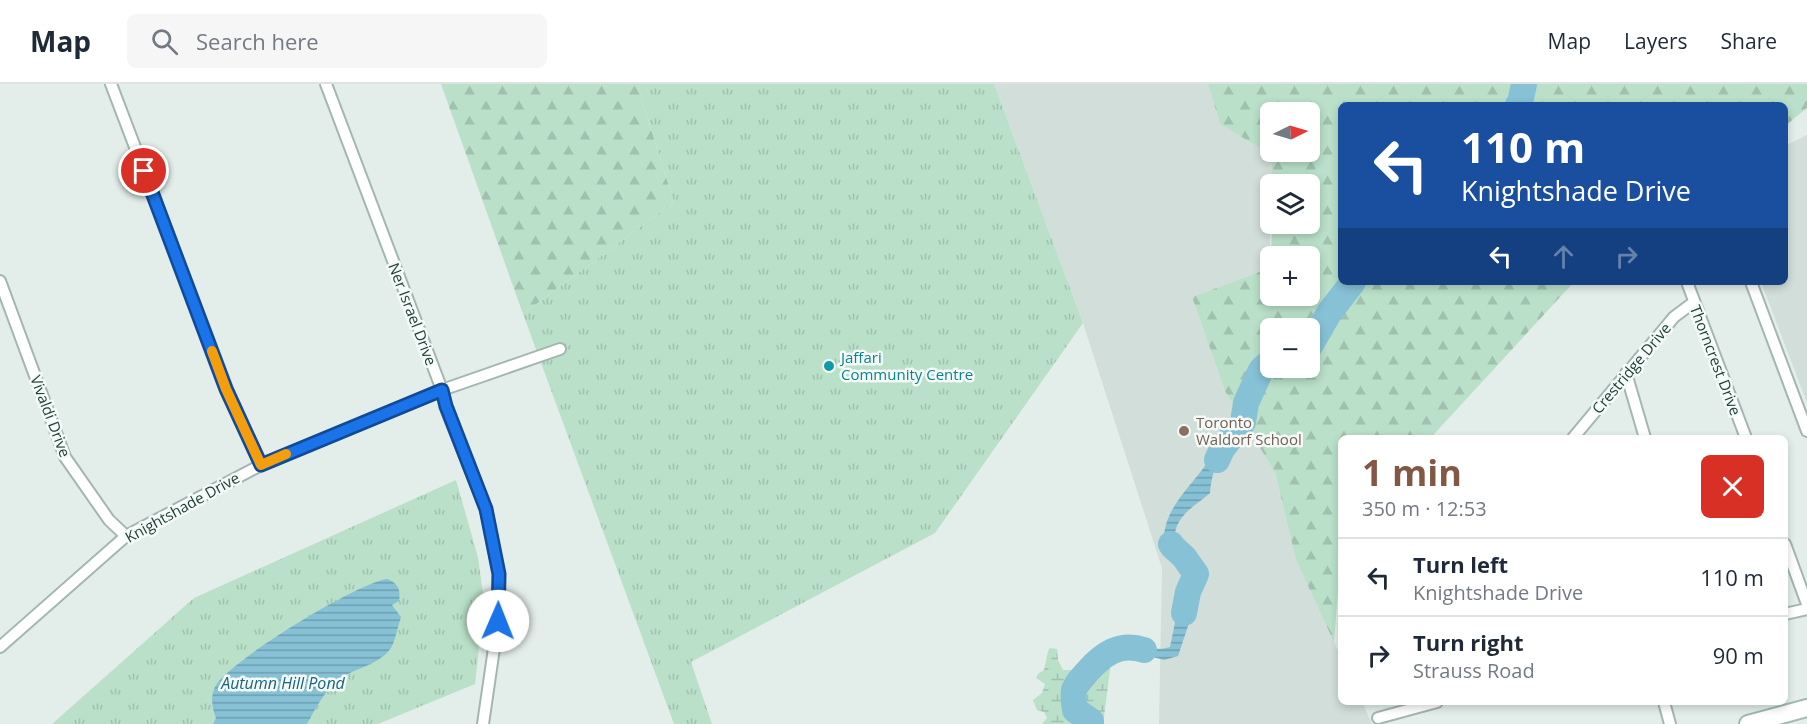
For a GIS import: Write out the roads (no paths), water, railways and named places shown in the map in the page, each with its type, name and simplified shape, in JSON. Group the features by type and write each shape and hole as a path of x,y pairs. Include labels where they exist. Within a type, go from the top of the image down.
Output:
{"main road":[{"path":"1748,724 1807,708"}],"street":[{"path":"111,84 226,389 261,465"},
{"name":"Ner Israel Drive","path":"326,84 486,509 499,574 498,621 483,724"},
{"name":"Vivaldi Drive","path":"0,281 65,457 109,520 126,536"},
{"name":"Thorncrest Drive","path":"1688,285 1745,435"},
{"path":"1752,285 1807,431"},
{"name":"Crestridge Drive","path":"1575,435 1674,317 1694,302"},
{"name":"Knightshade Drive","path":"0,646 126,536 261,465 442,390 560,349"},
{"path":"1626,373 1644,435"},
{"path":"1788,552 1807,604"},
{"path":"1788,614 1807,609"},
{"path":"1378,718 1426,705"},
{"path":"1665,705 1670,724"}],"water":[{"path":"1229,429 1234,429 1237,438 1221,455 1212,478 1210,493 1185,514 1175,534 1174,543 1182,551 1192,556 1193,577 1197,589 1189,596 1187,609 1191,617 1178,656 1164,660 1144,653 1112,654 1107,646 1122,642 1157,649 1170,647 1185,573 1174,555 1164,545 1164,532 1173,508"},
{"name":"Autumn Hill Pond","path":"387,579 398,587 400,593 399,601 392,605 401,617 393,644 375,662 350,673 331,686 307,724 213,724 216,718 212,702 215,687 243,660 323,608 372,583"}],"waterway":[{"path":"1520,102 1524,84"},
{"path":"1320,329 1351,285"},
{"path":"1217,460 1222,449 1243,422 1246,403 1260,372"},
{"path":"1171,544 1196,574 1188,592 1184,613"},
{"path":"1091,724 1091,721 1075,710 1074,690 1078,682 1100,659 1113,651 1127,648 1144,650"}],"place":[{"name":"Jaffari Community Centre","path":"829,366"},
{"name":"Toronto Waldorf School","path":"1184,431"}]}
